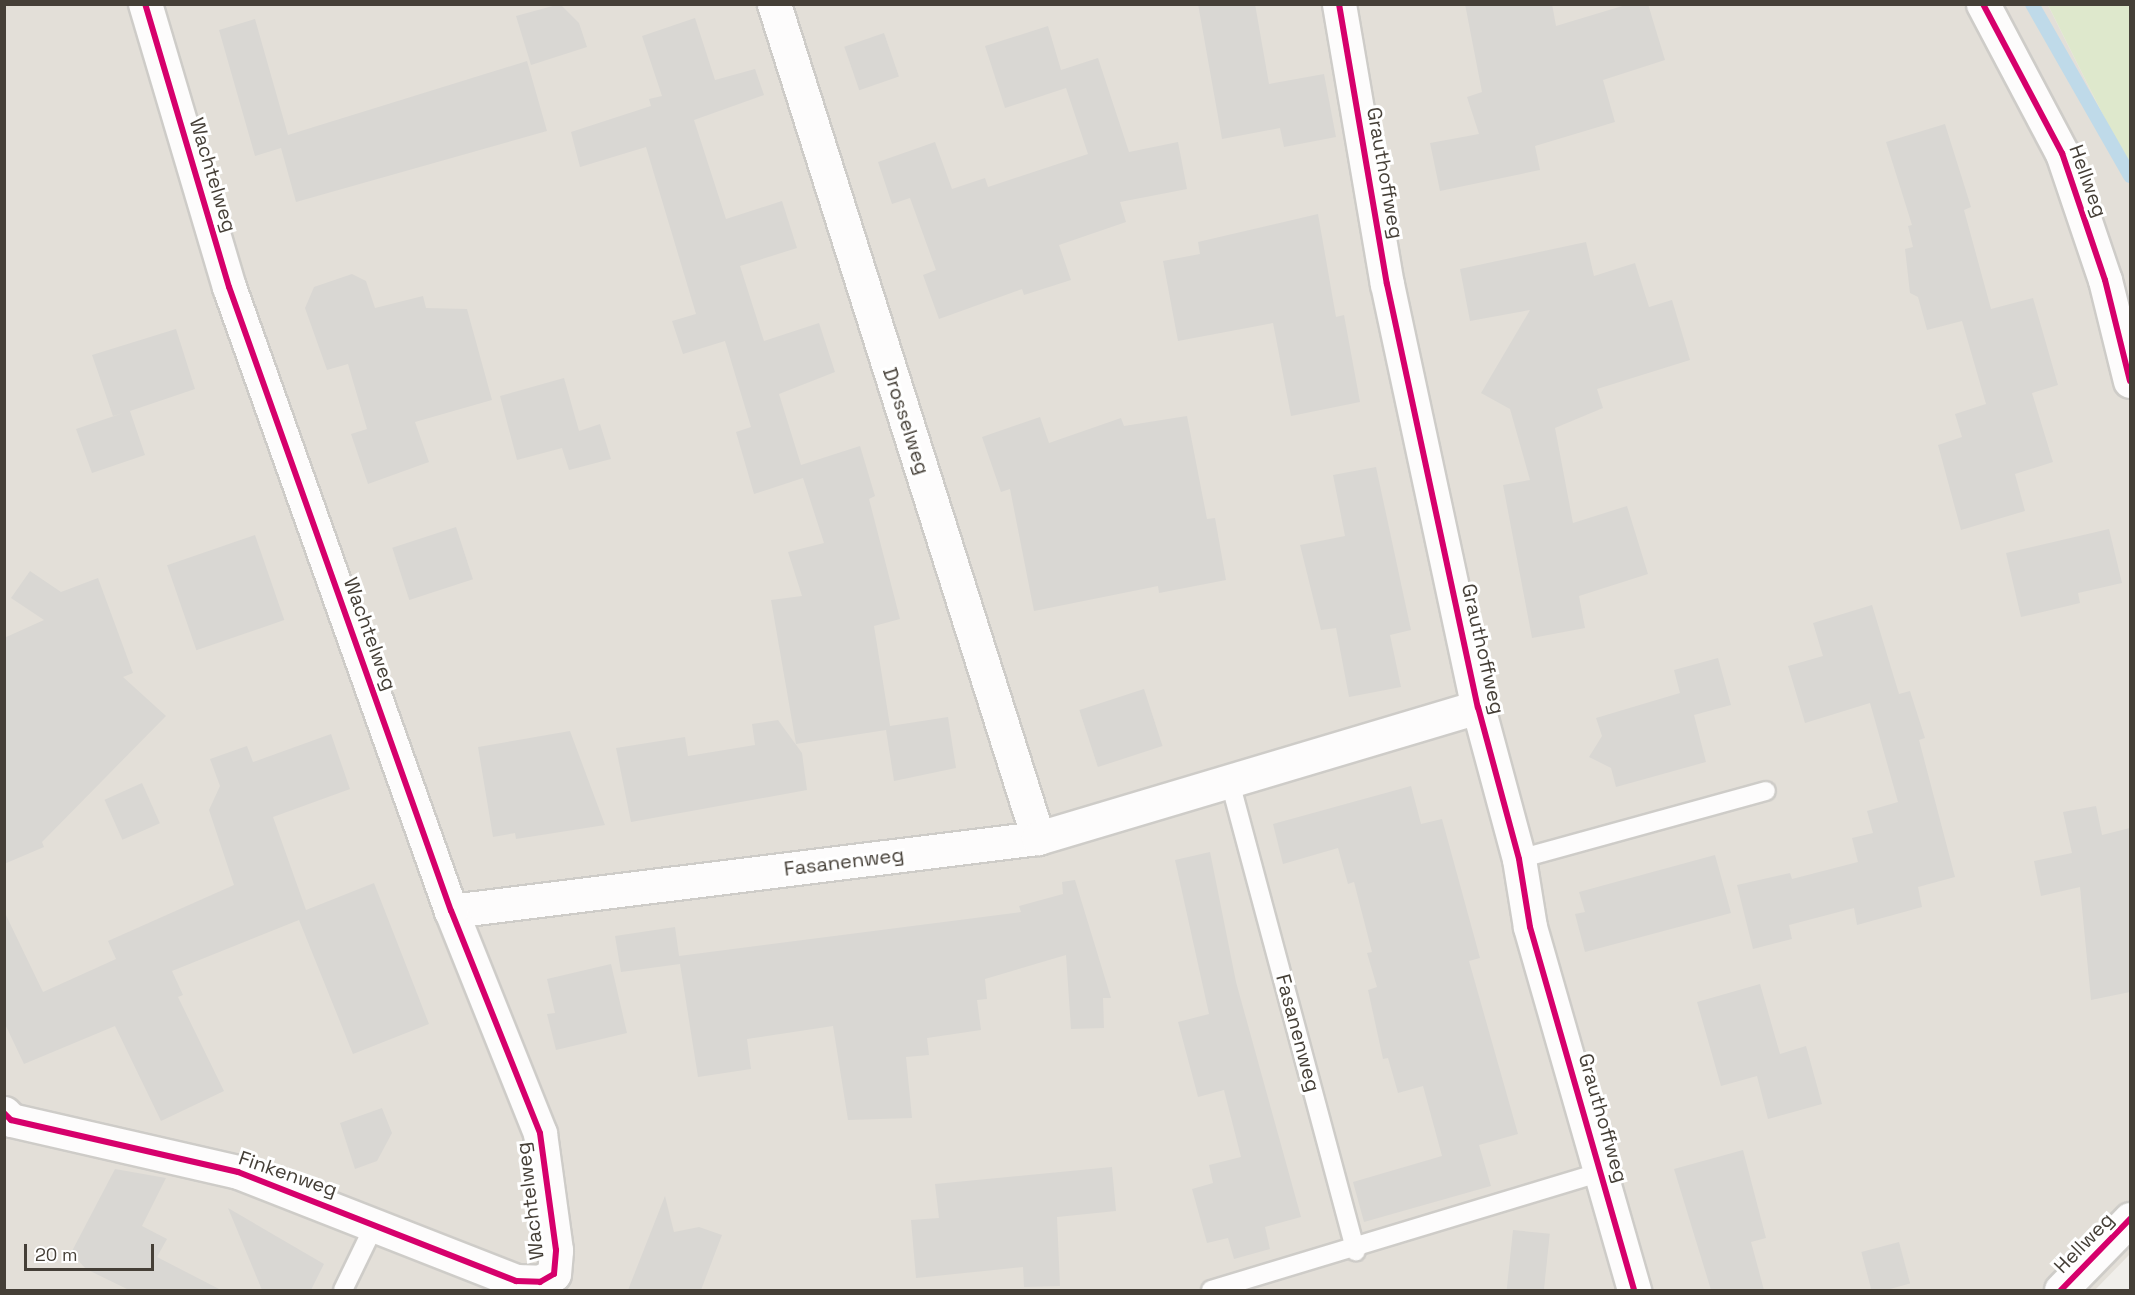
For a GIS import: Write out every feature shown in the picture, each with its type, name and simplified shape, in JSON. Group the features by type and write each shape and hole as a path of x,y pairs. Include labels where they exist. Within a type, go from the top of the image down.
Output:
{"street":[{"name":"Wachtelweg","path":"145,4 229,287 451,912 540,1133 556,1250 554,1274"},
{"name":"Drosselweg","path":"774,4 1038,838"},
{"name":"Grauthoffweg","path":"1339,4 1388,284 1478,707 1519,859 1530,927 1634,1290"},
{"name":"Hellweg","path":"1983,4 2062,153 2105,280 2130,381"},
{"name":"Fasanenweg","path":"451,912 1038,838 1478,707"},
{"name":"Finkenweg","path":"4,1113 11,1120 238,1172 376,1222 516,1281 540,1282 554,1274"},
{"name":"Hellweg","path":"2061,1290 2130,1219"}],"lane":[{"name":"Fasanenweg","path":"1230,782 1356,1251"},
{"path":"1519,859 1766,791"},
{"path":"1211,1290 1356,1251 1602,1172"},
{"path":"343,1290 376,1222"}],"shaded area":[{"path":"5,5 2048,5 2130,169 2130,1254 2095,1290 5,1290"}],"green space":[{"path":"2048,5 2130,5 2130,169"}],"building":[{"path":"560,4 579,23 587,47 531,65 516,16"},
{"path":"1198,4 1255,4 1269,84 1324,74 1336,137 1284,147 1280,128 1222,139"},
{"path":"1465,4 1552,4 1556,26 1629,4 1648,4 1665,60 1603,80 1615,122 1535,146 1540,170 1440,191 1430,143 1479,134 1467,97 1482,92"},
{"path":"695,18 715,80 755,69 764,95 694,120 726,219 782,201 797,248 740,266 764,341 819,323 835,372 779,394 801,465 860,446 875,496 869,499 900,619 874,626 890,726 948,717 956,768 894,781 886,730 796,744 771,600 802,596 788,552 824,543 803,478 754,494 736,432 751,427 725,341 683,354 672,321 696,314 646,147 580,167 571,132 651,106 649,99 662,96 642,36"},
{"path":"255,19 288,135 527,61 547,131 296,202 281,148 255,156 219,30"},
{"path":"1048,26 1061,70 1098,58 1129,152 1178,142 1187,189 1120,202 1126,222 1059,245 1071,280 1024,295 1022,289 939,319 923,275 936,270 910,198 892,204 878,162 935,142 952,189 985,178 988,187 1088,154 1066,88 1005,108 985,46"},
{"path":"884,33 899,76 859,90 844,47"},
{"path":"1945,124 1971,207 1964,210 1991,309 2033,298 2058,385 2032,393 2053,462 2015,474 2025,511 1961,530 1938,445 1962,437 1955,414 1986,404 1962,321 1927,330 1918,297 1910,293 1905,249 1913,247 1908,226 1912,225 1886,142"},
{"path":"1318,214 1336,317 1344,315 1360,402 1291,416 1273,323 1178,341 1163,261 1200,254 1198,242"},
{"path":"1586,242 1594,276 1635,263 1649,307 1672,300 1690,360 1597,389 1603,408 1555,428 1573,523 1627,506 1648,574 1579,596 1585,628 1532,638 1503,485 1530,480 1510,409 1481,393 1530,310 1470,321 1460,269"},
{"path":"352,274 366,281 375,308 423,296 426,308 467,309 492,400 415,422 429,462 368,484 351,434 367,429 348,364 327,370 305,308 314,287"},
{"path":"176,329 195,389 130,411 145,455 92,473 76,429 123,413 113,416 92,355"},
{"path":"564,378 579,431 600,424 611,459 569,470 562,448 517,460 500,396"},
{"path":"1187,416 1207,519 1215,518 1226,580 1159,593 1158,586 1034,611 1010,489 1001,492 982,437 1040,417 1049,443 1121,418 1124,426"},
{"path":"1376,467 1411,630 1390,635 1401,687 1349,697 1336,628 1321,630 1300,545 1345,536 1333,475"},
{"path":"456,527 473,579 409,600 392,548"},
{"path":"2109,529 2122,583 2078,593 2080,603 2021,617 2006,553"},
{"path":"255,535 284,620 196,650 167,565"},
{"path":"30,571 61,592 98,578 133,673 123,677 166,716 42,842 44,847 4,864 4,638 44,620 11,598"},
{"path":"1872,605 1899,694 1910,691 1925,738 1919,740 1955,877 1918,887 1922,907 1857,925 1854,908 1789,925 1792,939 1753,949 1737,885 1790,873 1792,879 1858,862 1852,838 1873,833 1867,811 1898,802 1870,703 1805,723 1788,666 1823,656 1813,623"},
{"path":"1718,658 1731,705 1694,715 1706,762 1616,787 1611,768 1589,757 1602,736 1596,718 1680,693 1674,670"},
{"path":"1144,689 1163,746 1098,767 1079,710"},
{"path":"778,720 802,753 807,790 631,822 616,748 685,737 688,756 755,745 752,724"},
{"path":"570,731 605,825 516,839 515,833 493,837 478,747"},
{"path":"331,734 350,789 273,817 306,910 374,883 429,1024 353,1054 299,920 172,971 183,995 178,997 224,1091 161,1121 115,1026 24,1064 4,1022 4,911 43,992 116,959 108,941 234,885 209,810 220,786 210,759 247,746 253,762"},
{"path":"142,783 160,823 122,840 105,800"},
{"path":"1411,786 1421,824 1442,819 1480,958 1469,961 1518,1134 1479,1145 1491,1186 1364,1222 1353,1182 1442,1156 1423,1086 1398,1093 1388,1058 1383,1059 1368,990 1377,987 1367,953 1372,952 1354,882 1348,884 1338,848 1283,864 1273,824"},
{"path":"2096,806 2102,835 2130,828 2130,992 2091,1000 2080,887 2041,896 2034,861 2072,853 2063,812"},
{"path":"1210,852 1236,982 1301,1217 1265,1227 1270,1249 1234,1259 1228,1238 1207,1243 1192,1189 1213,1183 1209,1165 1241,1157 1224,1090 1198,1097 1178,1022 1209,1014 1175,860"},
{"path":"1715,855 1731,913 1585,952 1575,914 1585,912 1579,892"},
{"path":"1075,880 1111,998 1103,998 1104,1028 1071,1029 1066,955 985,979 987,999 977,1000 981,1030 927,1038 929,1055 906,1057 912,1118 848,1120 833,1026 747,1039 751,1069 698,1077 680,964 621,972 615,936 675,927 679,956 1021,912 1019,906 1063,894 1062,882"},
{"path":"611,964 627,1033 556,1050 547,1014 555,1013 547,979"},
{"path":"1760,984 1780,1054 1806,1046 1822,1104 1768,1119 1757,1076 1721,1086 1697,1002"},
{"path":"382,1108 392,1133 377,1161 355,1169 340,1123"},
{"path":"1743,1150 1766,1238 1751,1242 1764,1290 1711,1290 1674,1169"},
{"path":"1112,1167 1116,1211 1057,1217 1060,1286 1024,1287 1023,1267 916,1278 911,1220 939,1218 935,1184"},
{"path":"115,1169 166,1178 142,1226 167,1239 157,1257 221,1290 129,1290 86,1269 71,1253"},
{"path":"665,1196 674,1232 699,1227 722,1235 701,1290 628,1290"},
{"path":"228,1208 324,1264 311,1290 262,1290"},
{"path":"1513,1230 1550,1234 1544,1290 1507,1290"},
{"path":"1899,1242 1910,1284 1886,1290 1871,1290 1861,1252"}],"waterway":[{"path":"2032,4 2130,176"}],"cycle path":[{"path":"4,1113 11,1120 238,1172 516,1281 540,1282 554,1274 556,1250 540,1133 451,911 229,287 145,4"},
{"path":"1339,4 1387,284 1478,707 1519,859 1530,927 1634,1290"},
{"path":"1983,4 2062,153 2105,280 2130,381"},
{"path":"2061,1290 2130,1219"}]}
